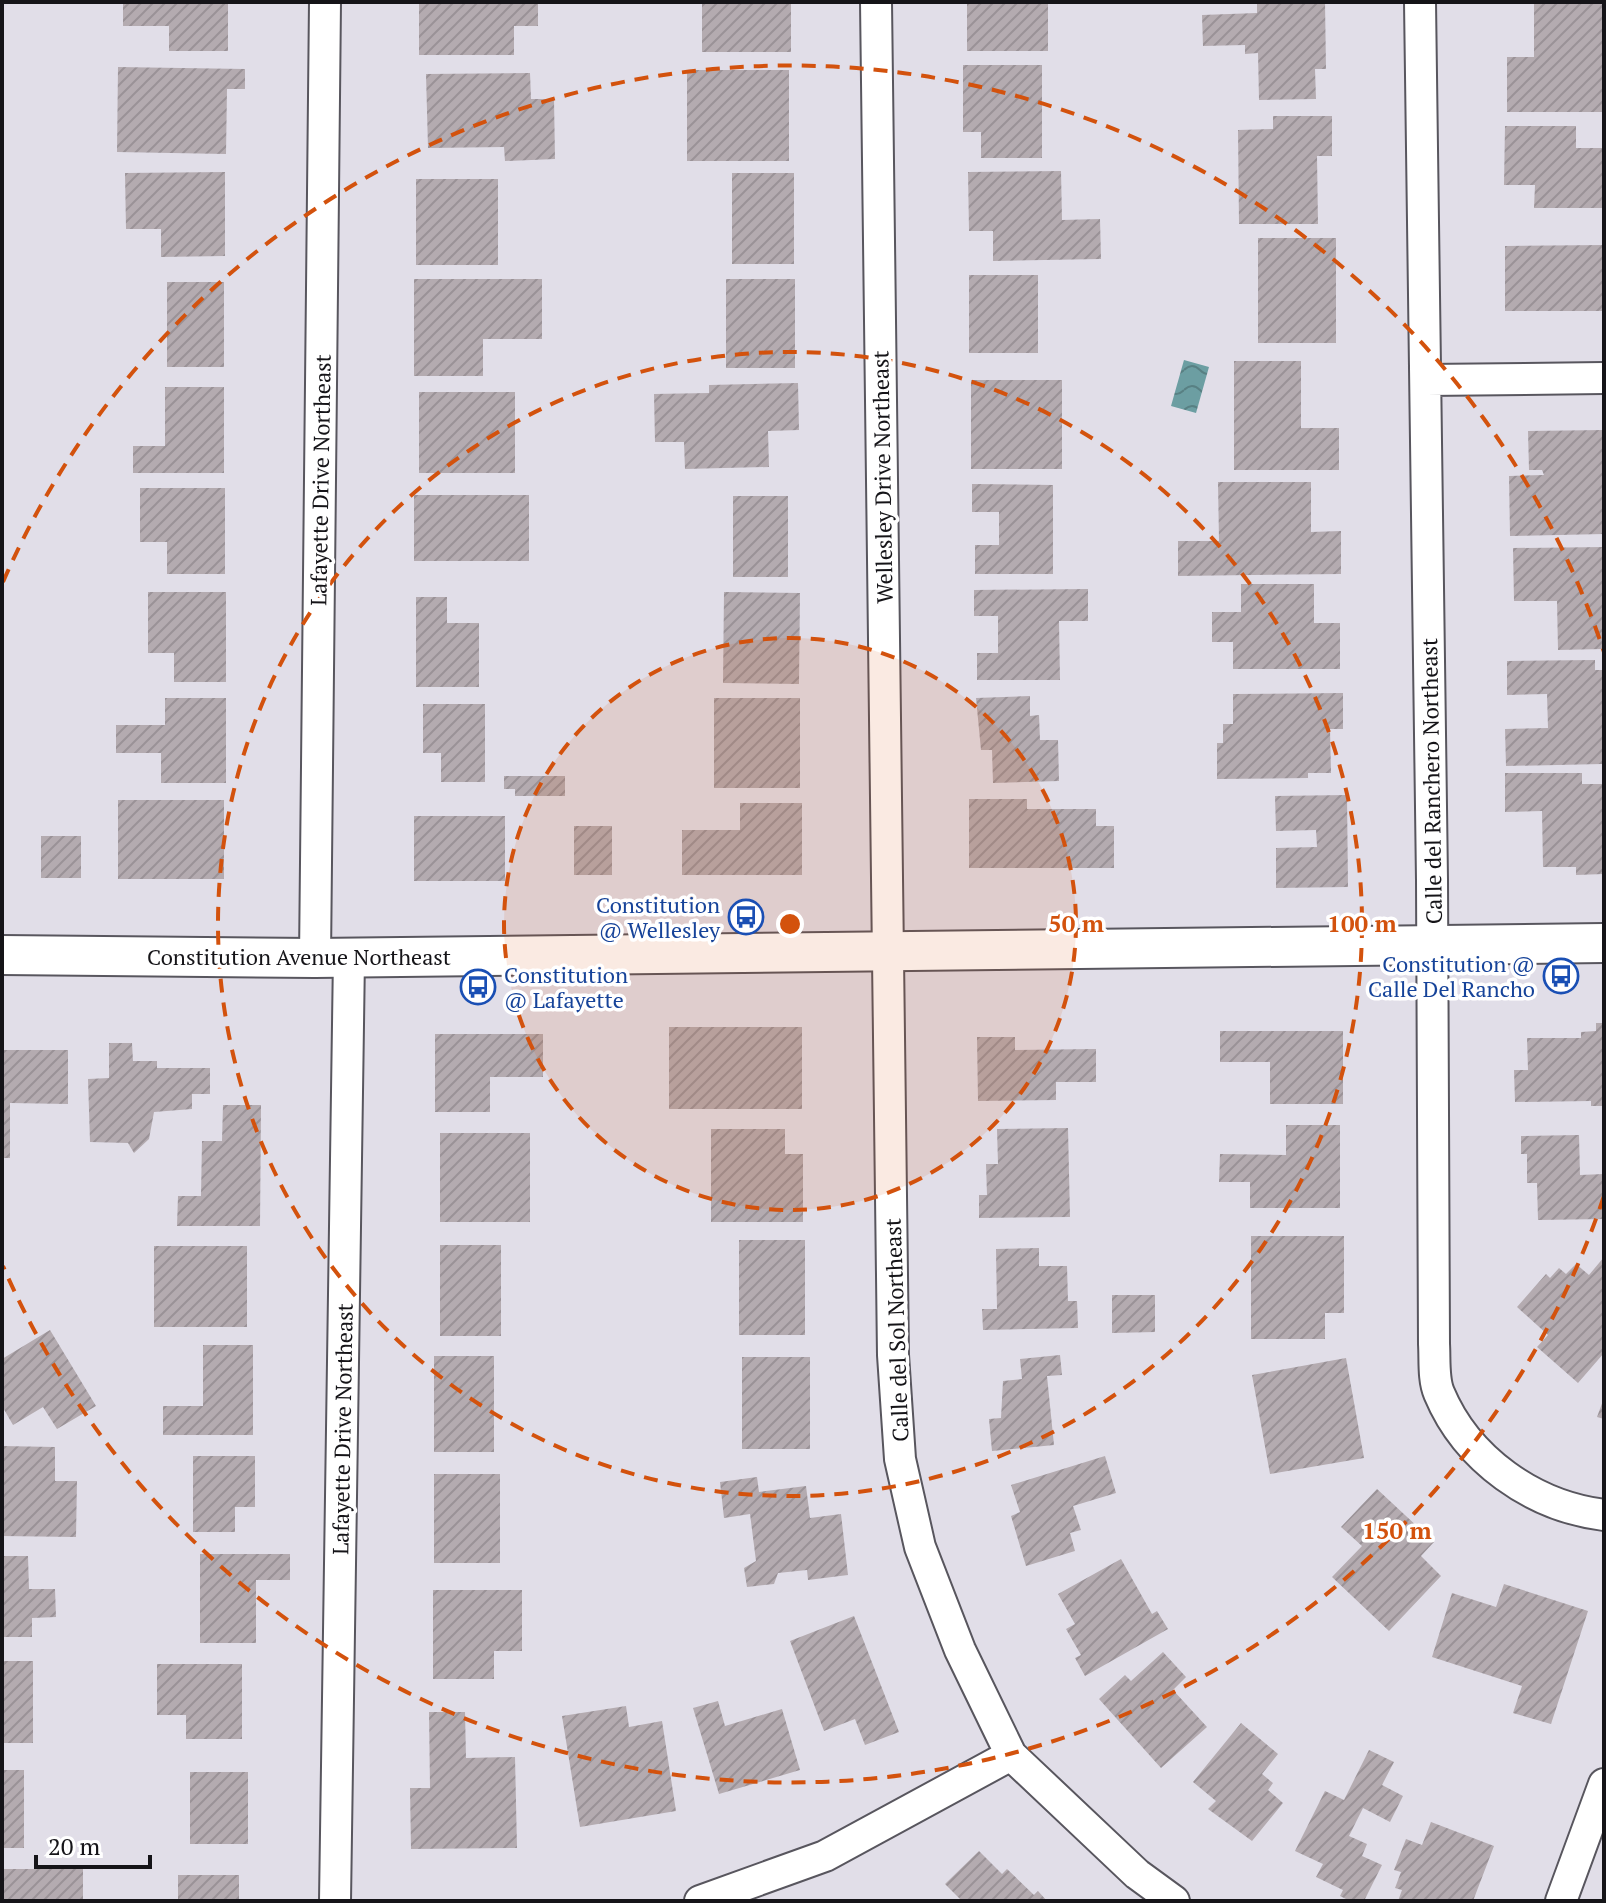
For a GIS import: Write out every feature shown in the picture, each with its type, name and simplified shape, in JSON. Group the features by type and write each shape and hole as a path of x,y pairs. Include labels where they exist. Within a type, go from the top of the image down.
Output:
{"street":[{"name":"Lafayette Drive Northeast","path":"325,2 335,1901"},
{"name":"Wellesley Drive Northeast","path":"876,2 889,952"},
{"name":"Calle del Ranchero Northeast","path":"1420,2 1433,943 1434,1344 1438,1391 1462,1433 1495,1469 1544,1500 1604,1515"},
{"path":"1426,380 1604,378"},
{"name":"Constitution Avenue Northeast","path":"2,955 332,958 1604,943"},
{"name":"Calle del Sol Northeast","path":"889,952 893,1355 900,1459 920,1547 960,1650 1011,1755 1137,1874 1174,1901"},
{"path":"700,1901 825,1856 1011,1755"},
{"path":"1561,1901 1604,1784"}],"water":[{"path":"1184,360 1209,367 1196,413 1171,406"}],"building":[{"path":"123,2 228,2 228,51 169,51 169,26 123,26"},
{"path":"419,2 538,2 538,26 514,26 514,55 419,55"},
{"path":"702,2 791,2 791,52 702,52"},
{"path":"967,2 1048,2 1048,51 967,51"},
{"path":"1257,2 1325,2 1326,69 1315,69 1316,99 1259,100 1258,53 1245,54 1245,45 1203,46 1202,15 1257,13"},
{"path":"1534,2 1604,2 1604,112 1507,112 1507,57 1534,57"},
{"path":"963,65 1042,65 1042,158 981,158 981,132 963,132"},
{"path":"118,67 245,69 245,89 227,89 226,154 117,152"},
{"path":"687,70 789,70 789,161 687,161"},
{"path":"530,73 531,99 554,99 555,159 505,161 504,147 428,148 426,74"},
{"path":"1273,116 1332,116 1332,156 1317,156 1318,224 1239,224 1238,130 1273,129"},
{"path":"1505,126 1576,126 1576,148 1604,148 1604,208 1534,208 1535,185 1504,185"},
{"path":"1061,171 1062,220 1100,219 1101,259 993,261 993,231 969,231 968,172"},
{"path":"225,172 225,256 161,257 161,229 126,229 125,173"},
{"path":"732,173 794,173 794,264 732,264"},
{"path":"416,179 498,179 498,265 416,265"},
{"path":"1258,238 1336,238 1336,343 1258,343"},
{"path":"1604,245 1604,311 1505,311 1505,246"},
{"path":"969,275 1038,275 1038,353 969,353"},
{"path":"414,279 542,279 542,339 483,339 483,376 414,376"},
{"path":"726,279 795,279 795,368 726,368"},
{"path":"167,282 224,282 224,367 167,367"},
{"path":"1234,361 1301,361 1301,428 1339,428 1339,470 1234,470"},
{"path":"971,380 1062,380 1062,469 971,469"},
{"path":"798,383 799,430 768,431 769,467 685,469 684,442 655,442 654,394 709,393 709,385"},
{"path":"165,387 224,387 224,473 133,473 133,446 165,446"},
{"path":"419,392 515,392 515,473 419,473"},
{"path":"1604,430 1604,534 1510,536 1509,476 1544,475 1542,470 1529,470 1528,431"},
{"path":"1218,482 1311,482 1311,532 1341,531 1341,574 1178,576 1178,541 1219,541"},
{"path":"972,484 1053,485 1053,574 975,574 975,545 999,545 999,512 972,512"},
{"path":"140,488 225,488 225,574 167,574 167,542 140,542"},
{"path":"414,495 529,495 529,561 414,561"},
{"path":"733,496 788,496 788,577 733,577"},
{"path":"1604,547 1604,649 1558,650 1557,601 1514,601 1513,548"},
{"path":"1241,584 1314,584 1314,623 1340,623 1340,669 1233,669 1233,642 1212,642 1212,612 1241,612"},
{"path":"1088,589 1088,621 1059,621 1060,680 977,680 977,653 998,653 998,616 974,616 974,590"},
{"path":"148,592 226,592 226,682 174,682 174,653 148,653"},
{"path":"724,592 800,593 799,684 723,683"},
{"path":"416,597 447,597 447,623 479,623 479,687 416,687"},
{"path":"1595,660 1595,670 1604,670 1602,764 1506,766 1505,729 1548,728 1547,694 1507,695 1507,661"},
{"path":"1343,693 1343,729 1330,729 1331,773 1308,773 1308,778 1217,779 1217,743 1223,743 1223,724 1233,724 1233,694"},
{"path":"1030,696 1030,716 1039,715 1040,740 1058,740 1059,781 993,783 992,750 981,750 976,698"},
{"path":"165,698 226,698 226,783 161,783 161,753 116,753 116,725 165,725"},
{"path":"714,698 800,698 800,788 714,788"},
{"path":"423,704 485,704 485,782 441,782 441,753 423,753"},
{"path":"1505,773 1582,773 1582,784 1604,784 1604,874 1576,875 1576,867 1543,867 1542,811 1505,812"},
{"path":"504,776 565,776 565,796 515,796 515,789 504,789"},
{"path":"1347,795 1348,887 1276,888 1276,848 1317,847 1316,830 1276,831 1275,796"},
{"path":"969,799 1027,799 1027,809 1096,809 1096,826 1114,826 1114,868 969,868"},
{"path":"118,800 224,800 224,879 118,879"},
{"path":"740,803 802,803 802,875 682,875 682,830 740,830"},
{"path":"414,816 505,816 505,881 414,881"},
{"path":"574,826 612,826 612,875 574,875"},
{"path":"41,836 81,836 81,878 41,878"},
{"path":"1596,1023 1604,1023 1604,1106 1591,1106 1591,1101 1515,1102 1514,1070 1528,1070 1527,1038 1581,1038 1581,1032 1596,1031"},
{"path":"669,1027 802,1027 802,1109 669,1109"},
{"path":"1220,1031 1343,1031 1343,1104 1270,1104 1270,1062 1220,1062"},
{"path":"435,1034 543,1034 543,1077 490,1077 490,1112 435,1112"},
{"path":"977,1037 1015,1037 1015,1050 1096,1049 1096,1082 1056,1082 1056,1100 978,1101"},
{"path":"109,1043 132,1043 133,1061 157,1061 157,1068 210,1068 210,1094 192,1094 192,1109 154,1112 149,1139 134,1153 128,1143 90,1142 88,1079 109,1078"},
{"path":"2,1050 68,1050 68,1104 10,1103 10,1158 2,1158"},
{"path":"223,1105 261,1105 260,1226 177,1226 178,1196 201,1196 202,1141 222,1141"},
{"path":"1286,1125 1340,1125 1340,1208 1250,1208 1250,1182 1219,1182 1220,1154 1286,1155"},
{"path":"1068,1128 1070,1217 979,1218 979,1195 987,1195 986,1164 998,1164 997,1129"},
{"path":"711,1129 785,1129 785,1154 803,1154 803,1222 711,1222"},
{"path":"440,1133 530,1133 530,1222 440,1222"},
{"path":"1579,1135 1580,1175 1604,1174 1604,1219 1538,1220 1537,1183 1527,1183 1527,1154 1521,1154 1521,1136"},
{"path":"1251,1236 1344,1236 1344,1313 1325,1313 1325,1339 1251,1339"},
{"path":"739,1240 805,1240 805,1335 739,1335"},
{"path":"440,1245 501,1245 501,1336 440,1336"},
{"path":"154,1246 247,1246 247,1327 154,1327"},
{"path":"1039,1248 1039,1266 1067,1266 1068,1301 1077,1301 1078,1328 983,1330 982,1309 997,1309 996,1249"},
{"path":"1604,1257 1604,1353 1578,1383 1537,1347 1548,1335 1517,1307 1546,1274 1550,1278 1559,1268 1566,1274 1576,1264 1589,1275"},
{"path":"1112,1295 1155,1295 1155,1332 1112,1333"},
{"path":"50,1330 96,1406 57,1429 43,1407 13,1425 2,1406 2,1359"},
{"path":"203,1345 253,1345 253,1435 163,1435 163,1406 203,1406"},
{"path":"1060,1355 1062,1375 1047,1376 1054,1445 992,1451 989,1419 1001,1418 1003,1381 1022,1379 1020,1359"},
{"path":"434,1356 494,1356 494,1452 434,1452"},
{"path":"742,1357 810,1357 810,1449 742,1449"},
{"path":"1346,1358 1364,1458 1270,1474 1252,1375"},
{"path":"1604,1398 1604,1419 1597,1417"},
{"path":"2,1446 55,1447 55,1481 77,1481 76,1537 2,1536"},
{"path":"193,1456 255,1456 255,1507 235,1507 235,1532 193,1532"},
{"path":"1105,1456 1116,1493 1073,1506 1081,1530 1070,1533 1075,1551 1026,1566 1011,1516 1020,1512 1011,1485"},
{"path":"434,1474 500,1474 500,1563 434,1563"},
{"path":"757,1477 759,1492 806,1486 810,1518 841,1514 848,1575 808,1580 807,1570 778,1573 774,1584 747,1587 744,1568 756,1561 750,1514 724,1518 720,1482"},
{"path":"1377,1489 1434,1542 1421,1556 1441,1576 1389,1631 1332,1577 1362,1546 1341,1527"},
{"path":"200,1554 290,1554 290,1580 256,1580 256,1643 200,1643"},
{"path":"2,1556 28,1556 29,1589 55,1589 56,1617 32,1618 32,1637 2,1637"},
{"path":"1121,1559 1152,1614 1157,1611 1168,1629 1085,1676 1075,1658 1081,1655 1066,1629 1075,1624 1058,1594"},
{"path":"1504,1584 1588,1611 1551,1724 1513,1713 1522,1686 1432,1657 1452,1593 1496,1607"},
{"path":"433,1590 522,1590 522,1651 494,1651 494,1679 433,1679"},
{"path":"854,1616 899,1732 865,1745 855,1719 824,1731 790,1641"},
{"path":"1163,1652 1186,1677 1173,1690 1207,1727 1161,1768 1099,1699 1125,1675 1131,1681"},
{"path":"2,1661 33,1661 33,1743 2,1743"},
{"path":"157,1664 242,1664 242,1739 186,1739 186,1715 157,1715"},
{"path":"718,1701 725,1726 782,1709 800,1770 719,1794 693,1708"},
{"path":"626,1706 629,1727 662,1721 676,1811 580,1827 562,1716"},
{"path":"429,1712 465,1712 466,1758 515,1757 517,1848 411,1849 410,1788 430,1788"},
{"path":"1241,1723 1278,1754 1262,1774 1273,1783 1268,1790 1283,1803 1252,1841 1208,1809 1216,1801 1193,1782"},
{"path":"1369,1750 1394,1762 1382,1785 1403,1796 1390,1822 1363,1808 1349,1836 1367,1844 1362,1856 1382,1865 1364,1901 1350,1901 1340,1896 1343,1890 1316,1877 1323,1864 1295,1851 1325,1791 1344,1800"},
{"path":"2,1770 24,1770 24,1848 2,1848"},
{"path":"190,1772 248,1772 248,1844 190,1844"},
{"path":"1431,1822 1494,1846 1473,1901 1398,1901 1402,1890 1395,1888 1401,1872 1394,1870 1406,1839 1422,1845"},
{"path":"979,1851 1002,1874 1007,1869 1034,1895 1038,1891 1047,1901 962,1901 945,1884"},
{"path":"2,1869 83,1869 83,1901 2,1901"},
{"path":"178,1875 239,1875 239,1901 178,1901"}],"place":[{"name":"Constitution @ Wellesley","path":"746,917"},
{"name":"Constitution @ Calle Del Rancho","path":"1561,976"},
{"name":"Constitution @ Lafayette","path":"478,987"}]}
